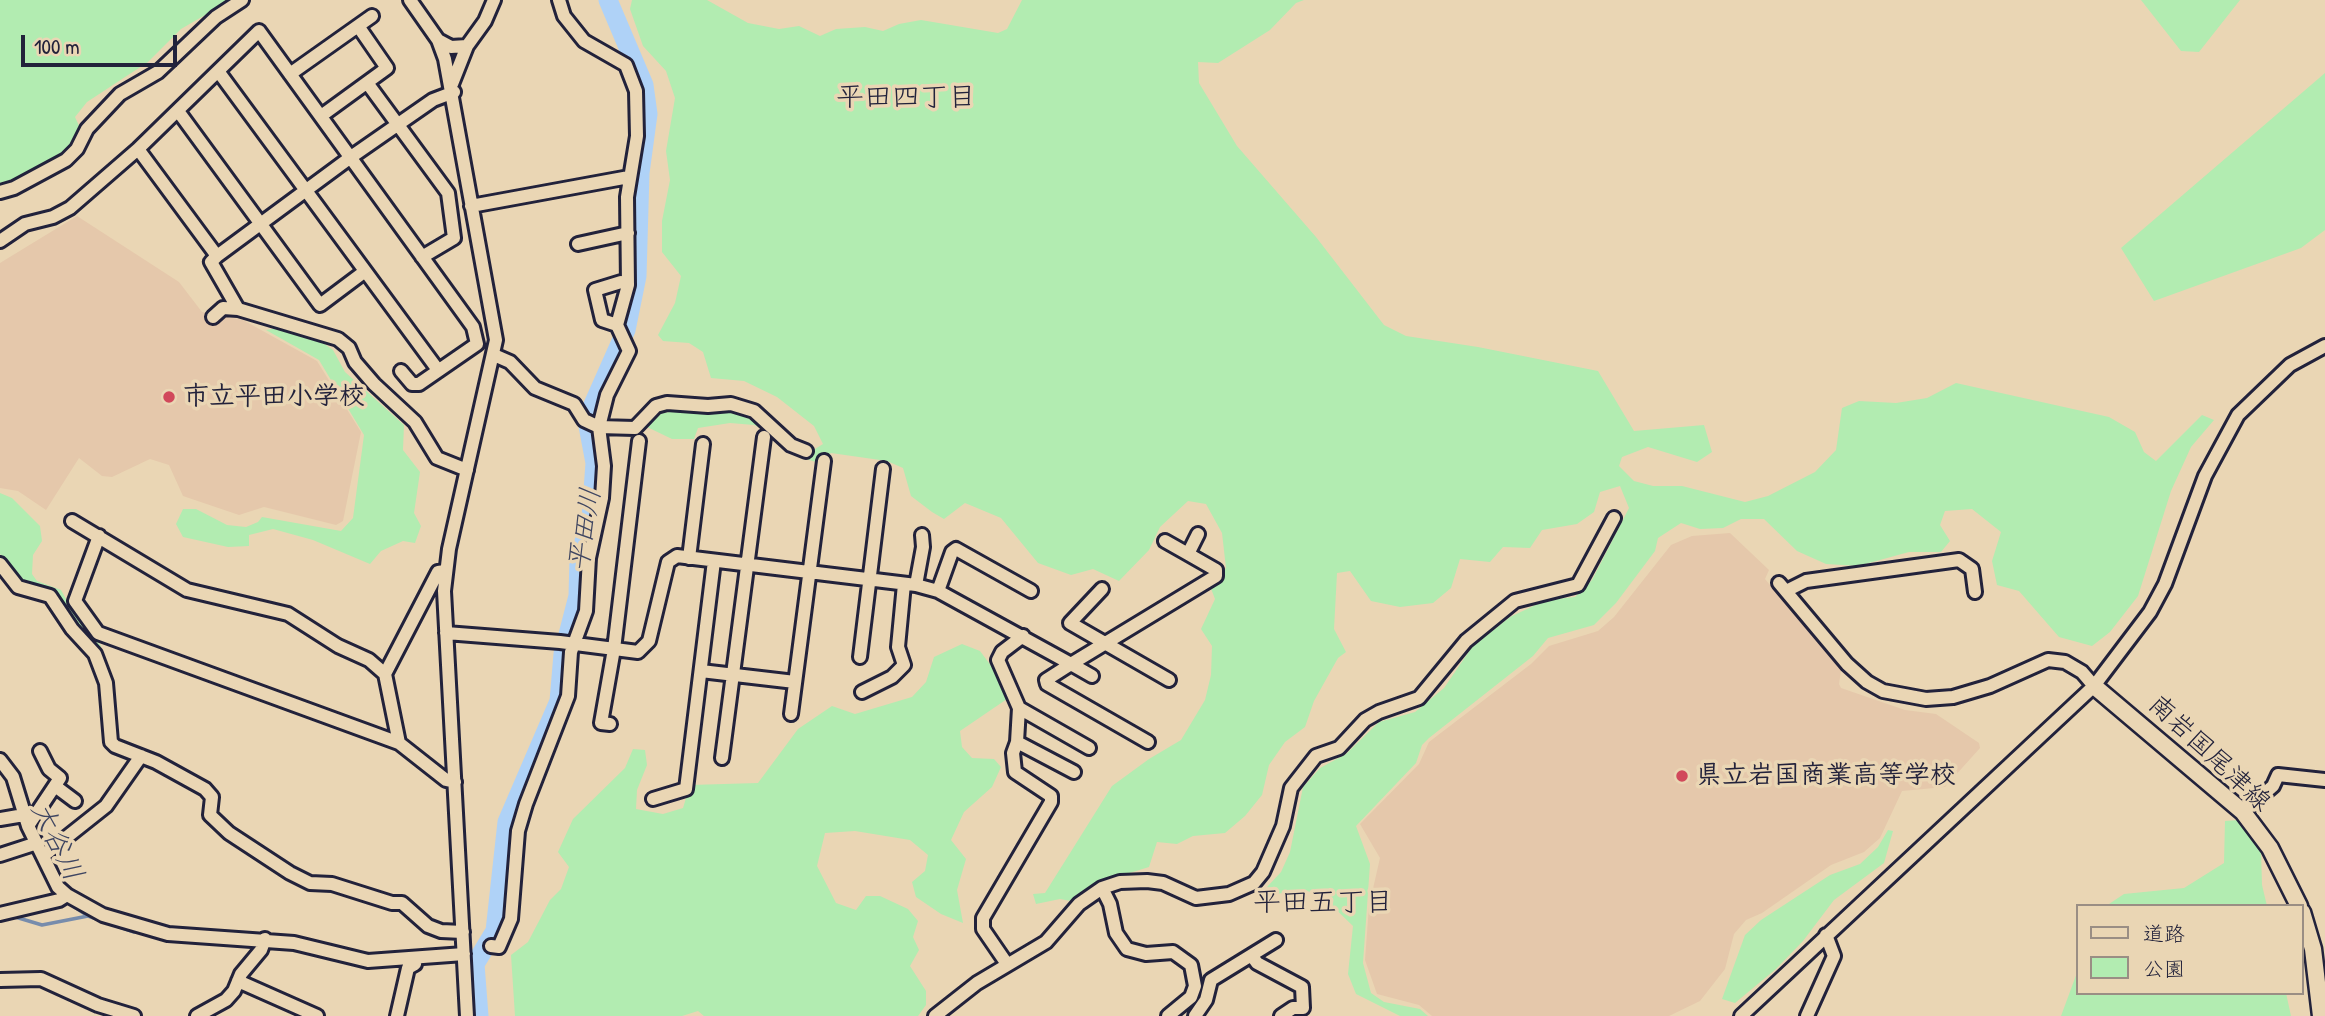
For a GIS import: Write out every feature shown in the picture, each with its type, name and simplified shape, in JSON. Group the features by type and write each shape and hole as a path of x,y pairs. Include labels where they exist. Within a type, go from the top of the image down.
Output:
{"main road":[{"name":"南岩国尾津線","path":"2094,686 2243,812 2270,848 2298,904"},
{"path":"2304,919 2313,949 2321,1016"}],"street":[{"path":"0,192 14,188 66,160 77,149 87,129 120,94 158,72 207,25 242,0"},
{"path":"410,0 438,40 453,88 471,206 493,316 494,355 445,571 467,1016"},
{"path":"238,309 211,262 351,157 453,88 467,46 494,0"},
{"path":"559,0 564,16 584,41 618,58 632,74 636,91 637,136 629,177 628,285 618,327"},
{"path":"290,75 372,16"},
{"path":"321,116 369,84 387,68 358,26"},
{"path":"0,241 25,224 53,217 70,208 138,149 259,31 473,327 477,344 419,384 412,384 401,371"},
{"path":"438,40 451,47 467,46"},
{"path":"218,71 438,370"},
{"path":"369,84 448,193 454,238 422,257"},
{"path":"178,111 320,305 365,272"},
{"path":"138,149 216,256"},
{"path":"471,206 629,177"},
{"path":"578,244 628,233"},
{"path":"592,424 629,351 618,327 601,320 595,290 621,282 628,285"},
{"path":"213,317 223,308 238,309 338,339 349,348 355,362 374,384 415,422 437,458 467,470"},
{"path":"1741,1016 2094,686 2150,612 2165,584 2205,476 2238,415 2290,365 2325,346"},
{"path":"491,946 499,947 511,919 518,831 569,696 568,643 586,611 589,558 602,498 604,466 592,424 574,404 535,388 510,362 494,355"},
{"path":"592,424 635,428 656,406 667,403 708,406 730,404 754,411 791,445 806,451"},
{"path":"722,758 764,437"},
{"path":"610,724 601,723 614,649 639,441"},
{"path":"689,558 703,444"},
{"path":"792,714 824,461"},
{"path":"860,656 883,469"},
{"path":"935,1016 977,983 1046,942 1079,904 1102,888 1121,882 1147,881 1163,883 1196,898 1229,894 1254,883 1263,872 1283,826 1291,788 1316,756 1339,748 1365,720 1378,712 1419,698 1466,640 1515,601 1578,585 1614,518"},
{"path":"72,521 187,590 288,614 338,646 369,660 385,674 399,743"},
{"path":"1188,554 1198,534"},
{"path":"862,692 892,677 904,664 898,647 910,584 923,547 922,535"},
{"path":"99,536 75,601 98,633 399,743 446,780 455,782"},
{"path":"1148,742 1047,684 1046,680 1216,576 1216,570 1165,541"},
{"path":"939,591 951,552 956,549 1031,591"},
{"path":"446,633 638,652 649,641 668,562 677,556 910,584 939,591 1092,676"},
{"path":"1975,592 1972,569 1959,560 1806,581 1784,587 1847,664 1867,682 1893,694 1926,699 1953,696 1990,687 2048,660 2065,662 2082,672 2094,686"},
{"path":"653,799 686,789 714,561"},
{"path":"0,564 18,587 50,596 72,629 95,654 106,683 111,742 205,789 212,797 210,815 229,833 280,867 310,883 332,884 392,904 402,903 428,926 441,931 463,932"},
{"path":"385,674 438,572 445,571"},
{"path":"1102,589 1070,623 1169,680"},
{"path":"1007,964 983,929 983,918 1051,802 1051,796 1015,772 1013,753 1017,742 1019,708 998,660 1002,652 1023,636"},
{"path":"701,671 795,682"},
{"path":"1019,708 1089,748"},
{"path":"1017,742 1074,772"},
{"path":"0,819 22,818 60,778 49,769 40,751"},
{"path":"43,856 106,806 141,756"},
{"path":"0,760 13,777 22,818 33,844 43,856 64,898"},
{"path":"2243,812 2273,786 2278,775 2325,780"},
{"path":"55,786 75,801"},
{"path":"0,855 33,844"},
{"path":"1102,888 1110,904 1116,933 1126,948 1146,954 1173,952 1191,965 1195,986 1191,998 1168,1016"},
{"path":"0,914 64,898 149,931 265,939 368,961 464,954"},
{"path":"1807,1016 1835,956 1826,935"},
{"path":"197,1016 226,1000 265,939"},
{"path":"1195,1016 1206,1000 1211,980 1276,940"},
{"path":"1252,956 1257,963 1302,987 1303,1012 1293,1009 1281,1016"},
{"path":"397,1016 408,968 415,964 416,958"},
{"path":"0,980 41,979 107,1012 134,1016"},
{"path":"239,981 317,1016"}],"shaded area":[{"name":"市立平田小学校","path":"77,216 179,282 202,312 243,320 317,361 361,432 343,521 336,525 264,507 239,515 183,496 169,465 150,459 112,477 102,476 79,458 46,510 18,491 0,488 0,263"},
{"name":"県立岩国商業高等学校","path":"1730,533 1769,570 1765,579 1841,670 1841,688 1905,710 1936,714 1979,743 1980,748 1945,787 1902,791 1880,838 1864,852 1831,865 1762,913 1746,920 1734,934 1725,969 1700,1001 1669,1016 1432,1016 1419,1005 1377,994 1365,960 1369,906 1380,858 1360,824 1419,764 1429,742 1531,664 1549,646 1598,631 1614,617 1671,545 1692,536"}],"green space":[{"path":"0,0 231,0 181,29 148,62 87,102 75,117 81,130 74,149 0,189"},
{"path":"632,0 707,0 748,23 779,29 799,26 820,36 836,29 865,27 883,31 899,24 921,20 998,33 1007,29 1022,0 1304,0 1296,3 1270,30 1218,63 1198,62 1199,83 1237,146 1316,237 1384,325 1406,336 1598,371 1634,431 1704,425 1712,452 1697,462 1648,447 1622,457 1619,466 1634,481 1653,486 1682,486 1745,502 1768,496 1815,472 1836,450 1842,408 1859,401 1896,403 1927,398 1956,383 2109,417 2135,432 2144,452 2156,461 2202,415 2214,420 2191,447 2171,491 2138,596 2110,632 2092,646 2059,637 2019,591 1997,585 1992,561 2001,532 1972,509 1945,511 1940,525 1950,541 1941,552 1909,552 1858,566 1826,564 1797,551 1764,519 1741,519 1723,528 1700,529 1681,523 1658,538 1655,551 1616,603 1594,625 1548,638 1533,656 1429,738 1422,745 1416,763 1356,826 1370,864 1363,963 1371,993 1384,1002 1420,1009 1428,1016 1400,1016 1356,994 1348,974 1353,926 1321,895 1307,891 1273,894 1267,887 1281,872 1290,852 1303,787 1320,768 1346,754 1379,722 1415,712 1444,688 1472,647 1510,617 1546,600 1575,597 1592,580 1629,508 1620,486 1600,492 1594,512 1577,524 1542,530 1530,548 1503,547 1490,562 1460,559 1451,588 1433,603 1400,607 1371,601 1350,571 1337,573 1334,629 1346,652 1338,658 1314,701 1305,727 1285,742 1269,765 1262,795 1245,816 1225,833 1193,836 1177,844 1157,842 1149,867 1094,884 1071,901 1060,899 1036,904 1033,894 1045,893 1112,786 1181,740 1205,700 1211,675 1212,646 1201,629 1215,599 1210,586 1226,568 1222,533 1206,504 1188,501 1160,527 1149,550 1119,581 1093,569 1071,575 1038,563 1001,518 965,503 944,519 932,512 911,496 903,468 887,461 831,453 816,462 799,457 775,435 754,425 730,423 698,428 694,439 672,439 647,427 658,414 681,410 732,410 750,416 807,454 823,444 814,426 777,397 744,381 711,378 703,352 689,343 663,341 658,335 675,303 681,276 662,252 662,221 670,180 666,151 675,98 666,71 643,46 630,9"},
{"path":"2141,0 2240,0 2199,52 2181,51"},
{"path":"2325,73 2325,230 2301,248 2154,301 2121,248"},
{"path":"277,328 319,340 333,350 345,372 404,425 403,450 420,472 414,513 421,526 415,543 403,541 381,551 370,564 313,540 273,529 249,535 249,546 228,547 183,537 176,524 183,509 196,509 227,525 246,527 258,522 262,517 341,531 353,518 364,435 319,360 266,330"},
{"path":"0,493 12,498 40,526 42,541 33,555 32,574 37,581 61,590 75,615 101,646 100,652 84,638 63,610 59,597 47,590 24,584 0,554"},
{"path":"962,644 980,651 1007,687 1007,699 960,731 962,747 972,758 994,759 1001,767 992,787 964,812 951,840 966,859 957,890 963,923 941,914 916,897 912,882 925,871 928,855 910,840 855,831 825,833 817,866 836,903 856,910 866,896 880,896 908,909 918,921 913,937 919,950 910,966 926,991 926,1005 918,1016 704,1016 698,1011 682,1016 515,1016 511,955 528,942 550,900 561,889 569,867 558,852 573,819 625,768 633,749 645,750 647,765 637,790 636,809 663,814 683,808 690,785 758,783 798,729 832,706 855,714 912,697 926,682 934,657"},
{"path":"2239,820 2261,850 2262,885 2267,904 2109,904 2124,894 2184,888 2224,863 2225,821"},
{"path":"1888,830 1893,831 1884,863 1834,900 1803,941 1776,969 1735,1003 1722,999 1745,935 1761,920 1830,875 1860,864 1878,847"},
{"path":"2076,975 2076,995 2286,995 2291,1016 2061,1016"}],"waterway":[{"name":"平田川","path":"479,1016 475,964 495,931 507,822 559,701 563,654 578,596 579,558 591,518 595,463 588,426 591,409 626,330 637,276 640,173 648,114 644,85 608,0"},
{"name":"大谷川","path":"64,900 88,916 134,932"},
{"path":"12,916 42,925 88,916"}],"place":[{"name":"市立平田小学校","path":"169,397"},
{"name":"県立岩国商業高等学校","path":"1682,776"}],"district":[{"name":"平田四丁目","path":"906,99"},
{"name":"平田五丁目","path":"1323,904"}]}
